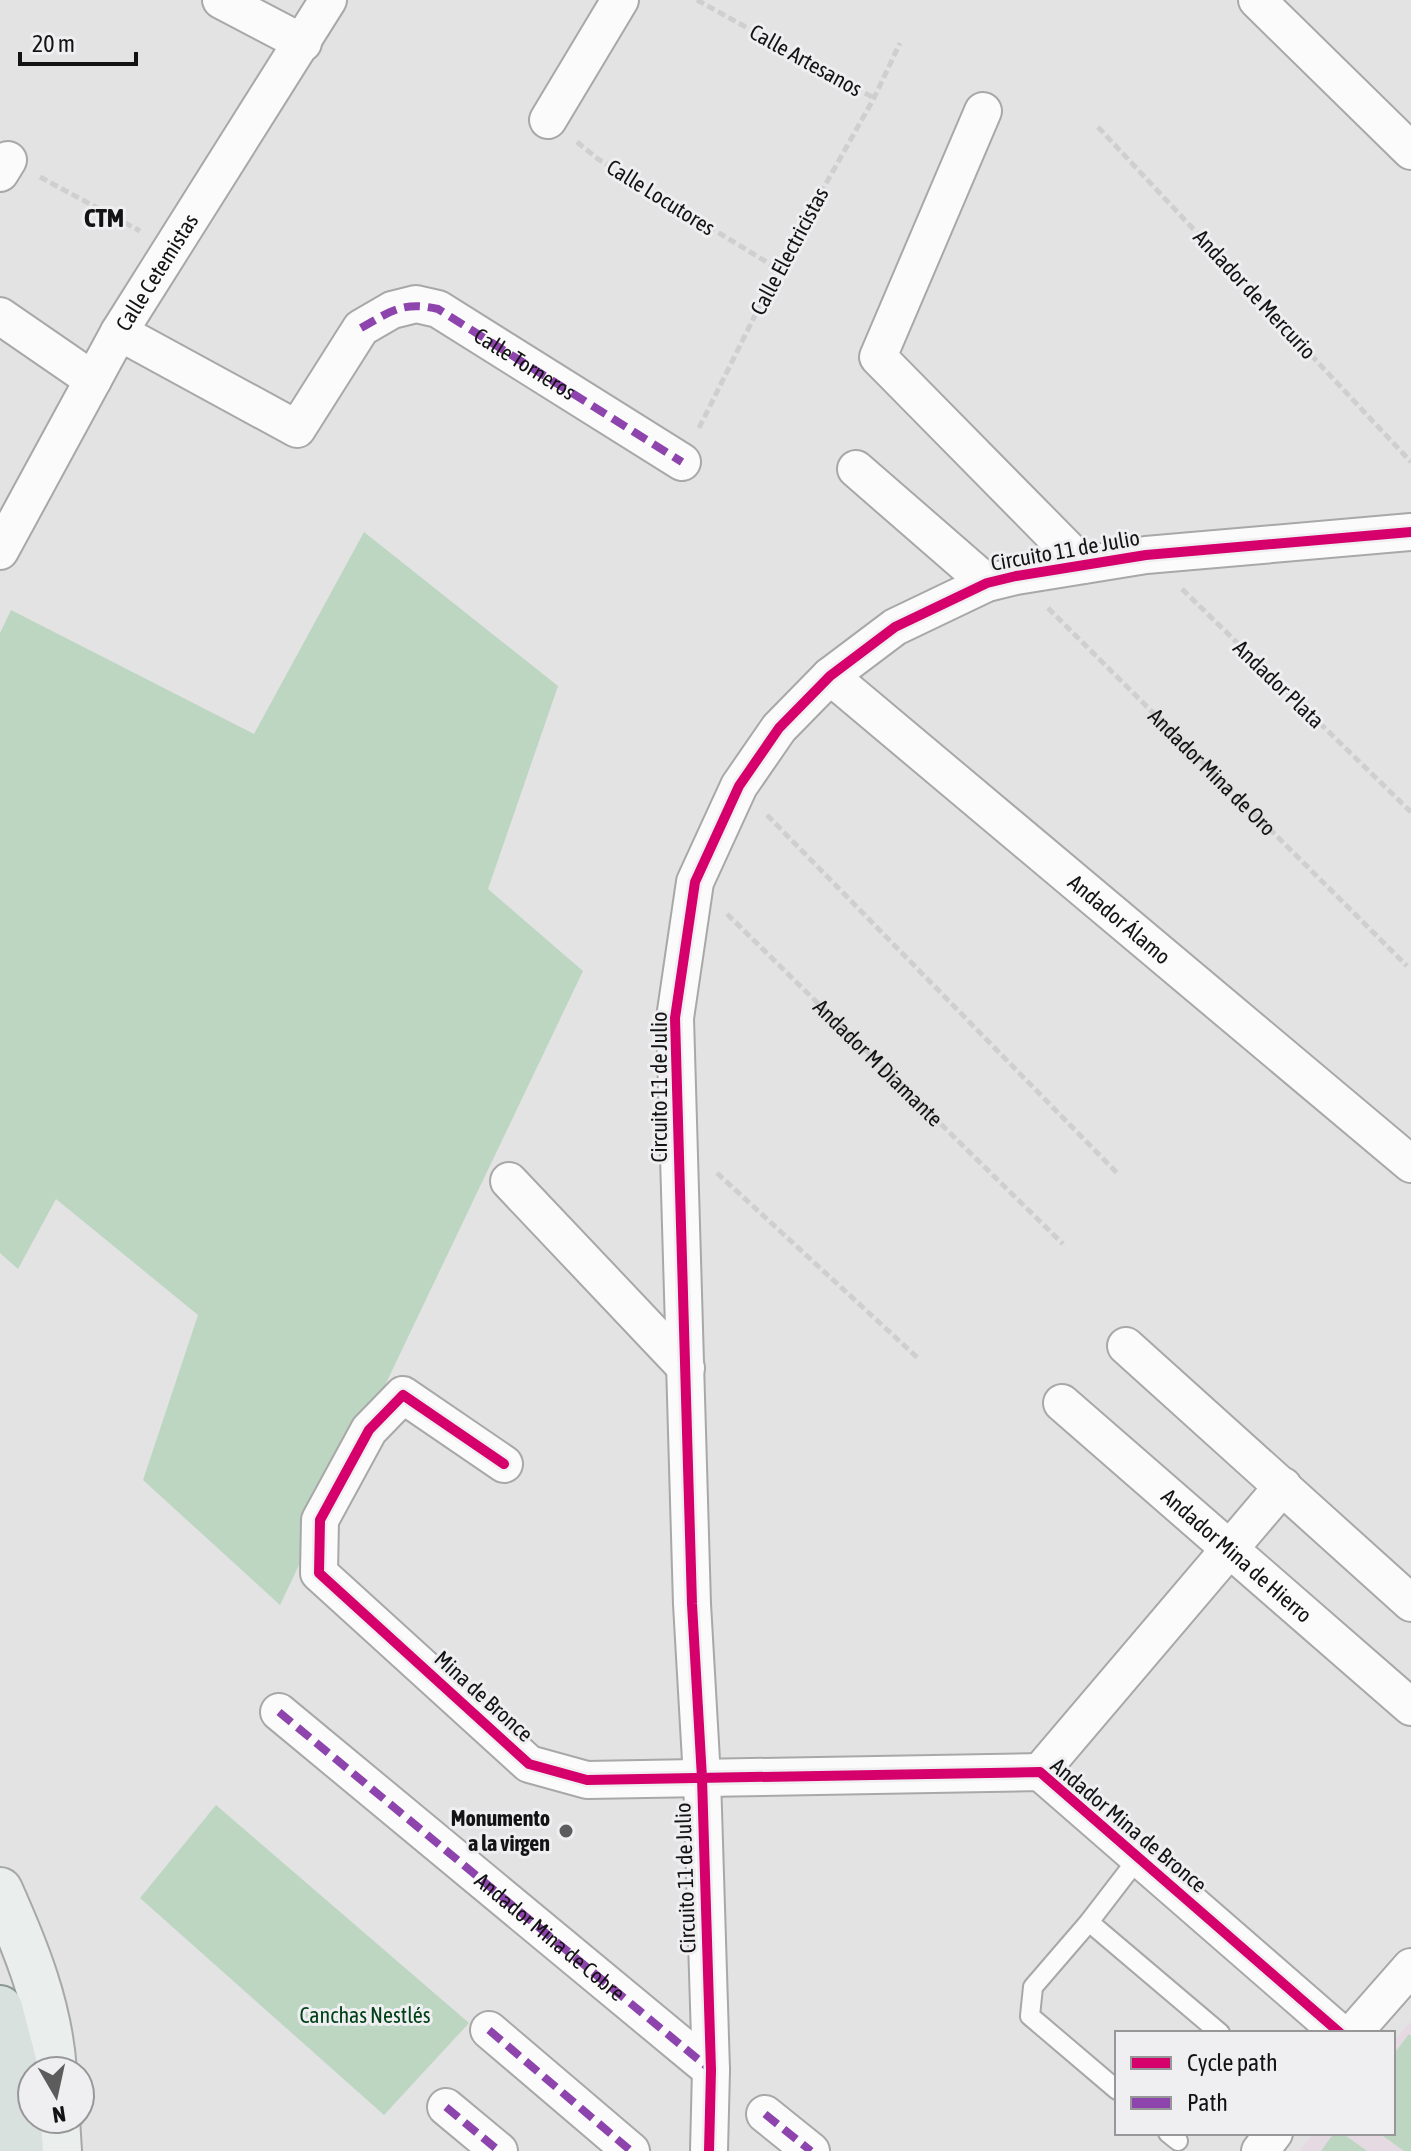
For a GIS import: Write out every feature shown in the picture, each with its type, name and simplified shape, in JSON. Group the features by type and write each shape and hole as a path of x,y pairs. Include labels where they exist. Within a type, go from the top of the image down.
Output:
{"main road":[{"path":"0,2008 14,2061 21,2151"}],"street":[{"path":"221,0 303,43"},
{"name":"Calle Cetemistas","path":"0,551 119,332 328,0"},
{"path":"548,120 620,0"},
{"path":"1257,0 1411,151"},
{"path":"983,111 878,357 1083,565"},
{"name":"Calle Torneros","path":"119,332 297,429 361,328 392,310 416,304 438,309 682,462"},
{"path":"0,316 93,380"},
{"path":"856,469 1001,580"},
{"name":"Circuito 11 de Julio","path":"709,2151 711,2070 702,1778 692,1604 675,1018 695,882 739,786 779,728 830,676 895,627 1001,580 1146,555 1411,532"},
{"name":"Andador Álamo","path":"830,676 1411,1163"},
{"path":"509,1181 686,1368"},
{"path":"1126,1346 1411,1603"},
{"name":"Mina de Bronce","path":"504,1464 403,1395 369,1430 320,1520 319,1573 529,1764 587,1780 702,1778"},
{"name":"Andador Mina de Hierro","path":"1062,1403 1411,1707"},
{"path":"1040,1772 1283,1486"},
{"name":"Andador Mina de Cobre","path":"279,1712 711,2070"},
{"name":"Andador Mina de Bronce","path":"702,1778 1040,1772 1338,2031"},
{"path":"0,1890 30,1957 53,2055"},
{"path":"1355,2031 1411,1967"},
{"path":"489,2030 631,2151"},
{"path":"446,2107 499,2151"},
{"path":"765,2114 811,2151"},
{"path":"1260,2151 1272,2135"}],"lane":[{"path":"1115,2088 1030,2016 1033,1987 1139,1857"},
{"path":"1089,1922 1218,2031"}],"path":[{"path":"4,166 173,248"},
{"path":"739,786 1118,1174"},
{"path":"713,1170 920,1360"}],"shaded area":[{"path":"1411,2021 1411,2151 1299,2151 1312,2135 1395,2135 1395,2040"}],"green space":[{"path":"364,532 558,686 488,889 583,971 280,1605 143,1480 198,1315 56,1199 18,1269 0,1253 0,633 11,610 254,734"},
{"name":"Canchas Nestlés","path":"216,1805 469,2023 384,2115 140,1898"},
{"path":"1409,2034 1411,2151 1404,2151 1382,2135 1395,2135 1395,2052"},
{"path":"1333,2135 1345,2135 1367,2151 1321,2151"}],"marked path":[{"path":"361,328 389,312 406,307 438,309 682,462"},
{"path":"279,1712 711,2070"},
{"path":"489,2030 631,2151"},
{"path":"446,2107 499,2151"},
{"path":"765,2114 811,2151"}],"cycle path":[{"path":"709,2151 711,2070 702,1778 692,1604 675,1018 695,882 739,786 779,728 830,676 895,627 987,583 1016,576 1146,555 1411,532"},
{"path":"504,1464 403,1395 369,1430 320,1520 319,1573 529,1764 587,1780 1040,1772 1338,2031"}],"place":[{"name":"Monumento a la virgen","path":"566,1831"}],"district":[{"name":"CTM","path":"104,218"}]}
